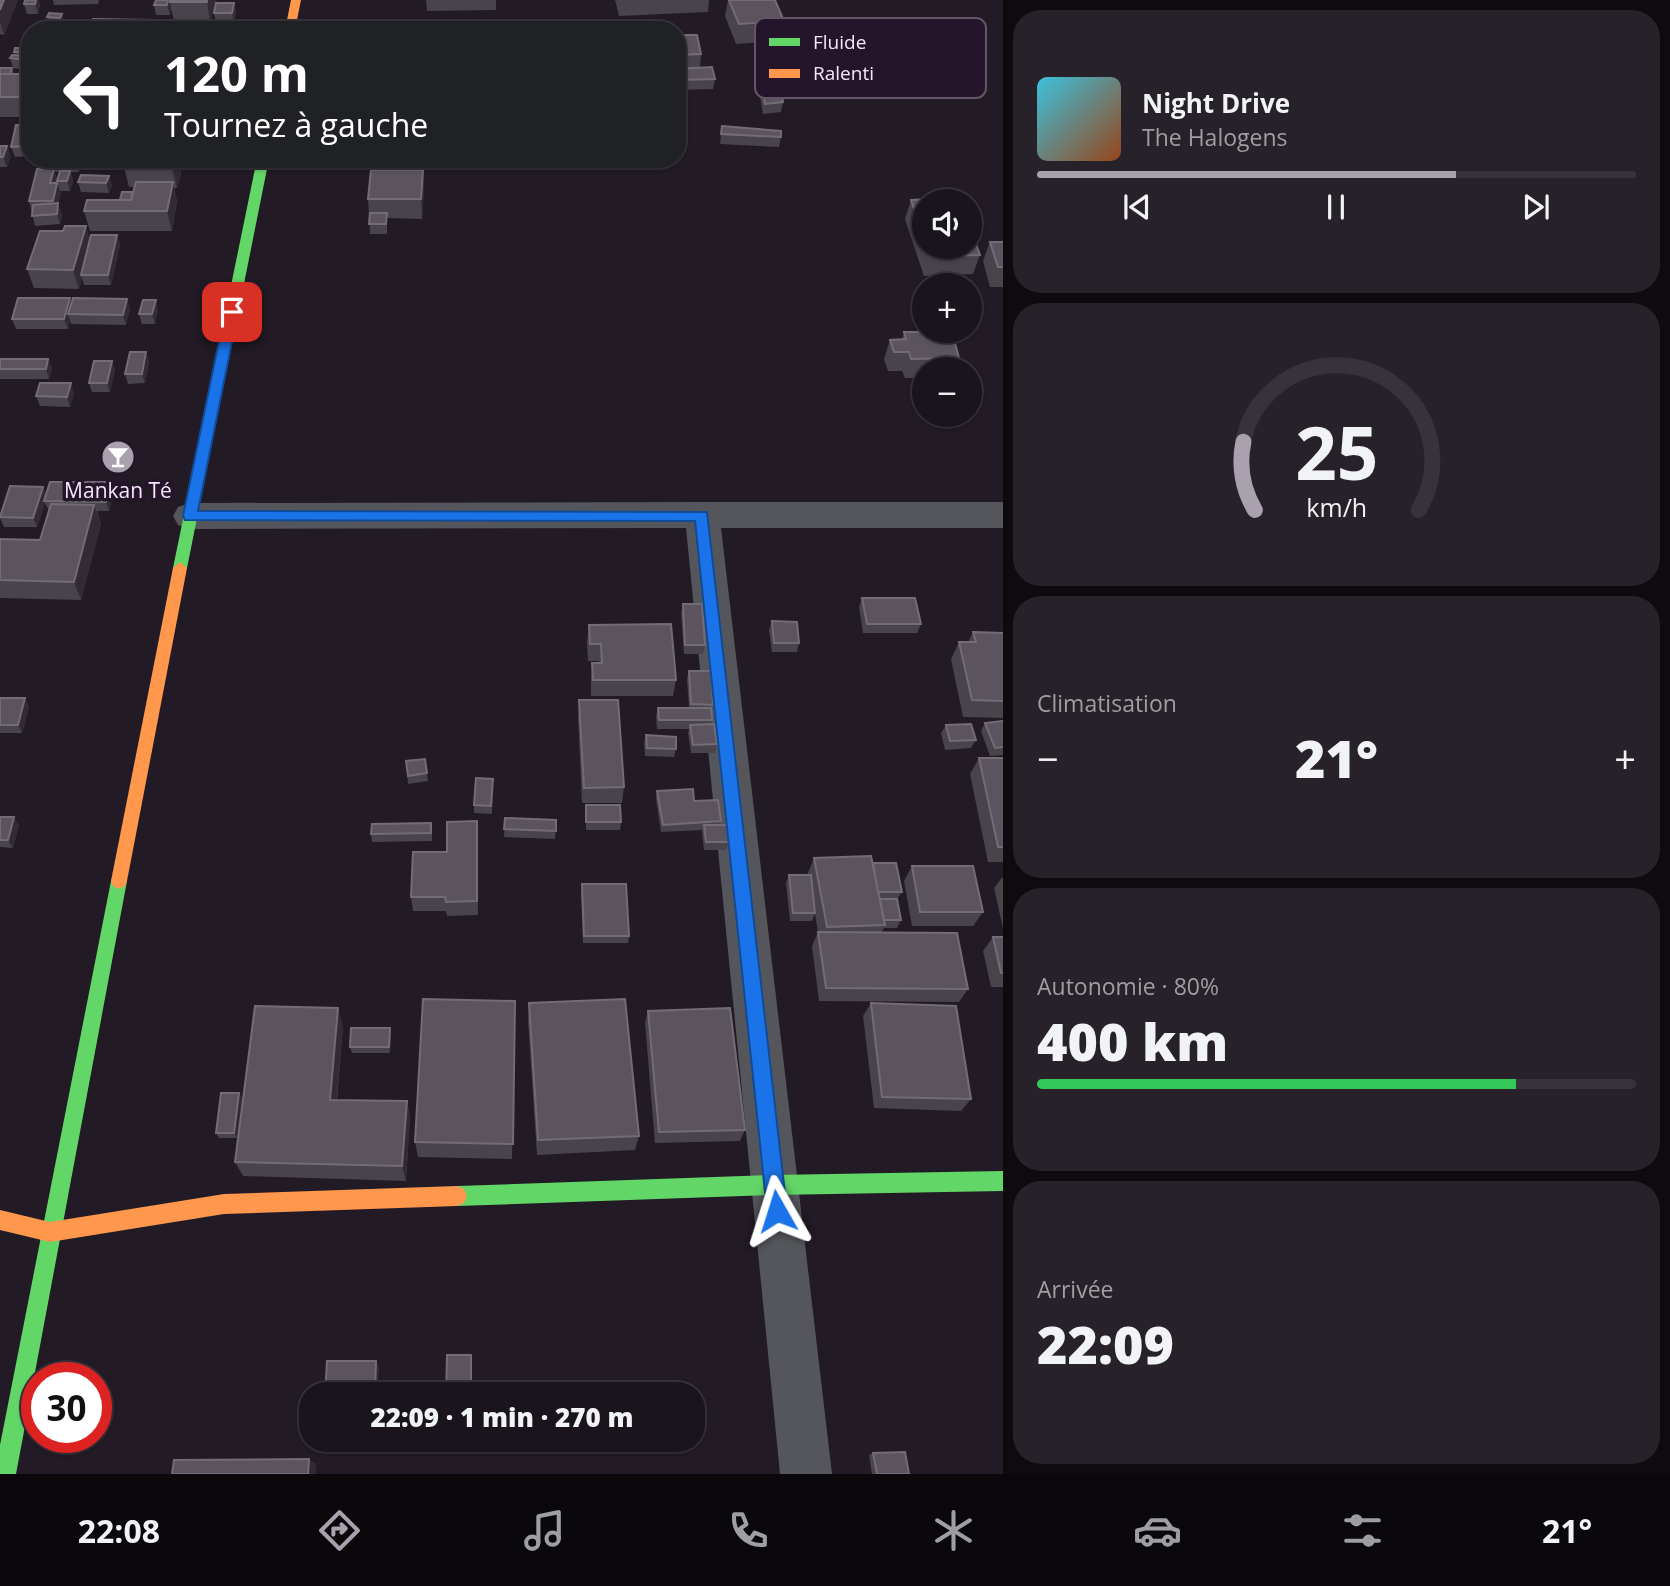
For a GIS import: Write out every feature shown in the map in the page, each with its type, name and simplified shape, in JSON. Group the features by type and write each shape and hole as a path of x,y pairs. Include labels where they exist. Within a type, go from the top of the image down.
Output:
{"main road":[{"path":"292,21 296,0"},
{"path":"5,1474 190,516 261,168"},
{"path":"0,1220 50,1232 224,1205 774,1185 1003,1181"}],"street":[{"path":"190,516 1003,516"},
{"path":"702,516 806,1474"}],"building":[{"path":"25,0 36,0 35,4 24,4"},
{"path":"156,0 168,0 167,5 154,5"},
{"path":"207,0 207,2 170,2"},
{"path":"729,0 775,0 783,18 755,18 755,23 739,24"},
{"path":"216,3 234,3 232,13 214,13"},
{"path":"49,13 62,14 60,18 47,17"},
{"path":"93,19 153,20 153,21 92,21"},
{"path":"686,35 697,35 701,54 686,55"},
{"path":"12,55 21,56 21,60 10,58"},
{"path":"712,67 715,79 686,80 686,68"},
{"path":"0,68 12,68 10,74 0,74"},
{"path":"0,74 21,74 21,97 0,97"},
{"path":"764,98 782,98 783,102 765,104"},
{"path":"16,125 21,125 21,146 11,147"},
{"path":"722,126 781,131 781,137 721,134"},
{"path":"0,146 7,146 3,157 0,157"},
{"path":"37,169 54,169 50,183 57,183 53,201 29,201"},
{"path":"371,170 423,170 421,199 368,199"},
{"path":"60,171 70,171 67,181 57,181"},
{"path":"81,175 109,176 106,183 78,182"},
{"path":"136,182 173,182 167,211 84,211 87,200 131,200"},
{"path":"122,192 133,192 131,200 120,200"},
{"path":"58,203 57,214 32,216 33,205"},
{"path":"370,213 387,213 386,224 369,224"},
{"path":"65,226 86,226 73,270 27,269 40,231 63,231"},
{"path":"91,235 117,235 108,275 81,275"},
{"path":"990,242 1003,242 1003,267 998,267"},
{"path":"18,298 70,298 64,319 12,319"},
{"path":"73,298 127,299 123,315 68,314"},
{"path":"143,300 156,300 152,314 139,314"},
{"path":"904,332 912,332 912,343 955,343 959,357 911,359 909,352 894,352 890,340 906,339"},
{"path":"130,352 146,352 142,374 125,374"},
{"path":"0,359 48,359 46,369 0,369"},
{"path":"94,361 112,361 107,383 89,383"},
{"path":"40,383 71,383 67,397 36,396"},
{"path":"50,482 111,482 106,502 44,501"},
{"path":"10,486 43,487 33,518 0,517"},
{"path":"51,504 94,505 74,582 0,580 0,539 40,540"},
{"path":"862,598 915,598 921,624 867,624"},
{"path":"683,604 702,604 705,645 685,645"},
{"path":"772,621 797,622 799,643 774,643"},
{"path":"671,624 676,680 593,680 592,663 602,663 601,644 590,644 589,625"},
{"path":"973,632 1003,633 1003,701 972,700 959,642 976,642"},
{"path":"689,671 711,671 713,705 691,704"},
{"path":"0,698 25,698 18,725 0,725"},
{"path":"579,700 618,700 624,787 584,788"},
{"path":"658,708 711,708 712,720 659,720"},
{"path":"1003,721 1003,747 995,748 985,723"},
{"path":"714,724 717,744 693,745 690,725"},
{"path":"971,724 976,740 950,741 946,725"},
{"path":"646,735 676,737 676,749 647,748"},
{"path":"979,758 1003,758 1003,847 998,847"},
{"path":"425,759 427,773 408,776 406,761"},
{"path":"476,778 493,779 491,806 474,805"},
{"path":"693,789 694,801 718,800 721,821 663,825 657,791"},
{"path":"586,805 620,805 621,822 586,822"},
{"path":"0,817 14,817 8,840 0,840"},
{"path":"505,818 556,820 556,831 504,829"},
{"path":"477,821 477,901 446,902 445,897 411,897 413,852 447,852 447,822"},
{"path":"431,823 431,833 371,834 372,824"},
{"path":"704,825 727,825 729,842 706,842"},
{"path":"871,856 885,925 827,927 814,858"},
{"path":"873,863 896,863 902,892 878,892"},
{"path":"912,866 973,866 983,912 920,912"},
{"path":"789,875 811,875 815,913 793,913"},
{"path":"582,884 626,884 629,936 584,936"},
{"path":"880,899 897,899 901,920 884,920"},
{"path":"818,932 957,933 968,989 826,988"},
{"path":"993,937 1003,937 1001,973"},
{"path":"423,999 515,1001 513,1144 415,1142"},
{"path":"625,999 639,1136 538,1140 529,1003"},
{"path":"871,1003 956,1006 971,1099 882,1097"},
{"path":"255,1006 338,1008 330,1100 407,1101 402,1166 235,1162"},
{"path":"730,1008 745,1130 659,1132 648,1011"},
{"path":"351,1028 390,1028 389,1047 350,1047"},
{"path":"221,1093 239,1093 234,1133 216,1133"},
{"path":"447,1355 471,1355 471,1382 446,1382"},
{"path":"327,1361 376,1361 375,1382 326,1382"},
{"path":"905,1452 909,1474 877,1474 873,1453"},
{"path":"309,1459 308,1474 172,1474 174,1460"}],"traffic: fast":[{"path":"180,568 261,168"},
{"path":"5,1474 119,881"},
{"path":"457,1196 774,1185 1003,1181"}],"traffic: slow":[{"path":"292,21 296,0"},
{"path":"119,881 180,568"},
{"path":"0,1220 50,1232 224,1204 457,1196"}],"place":[{"name":"Mankan Té","path":"118,457"}],"route":[{"path":"232,312 190,516 702,516 777,1211"}]}
